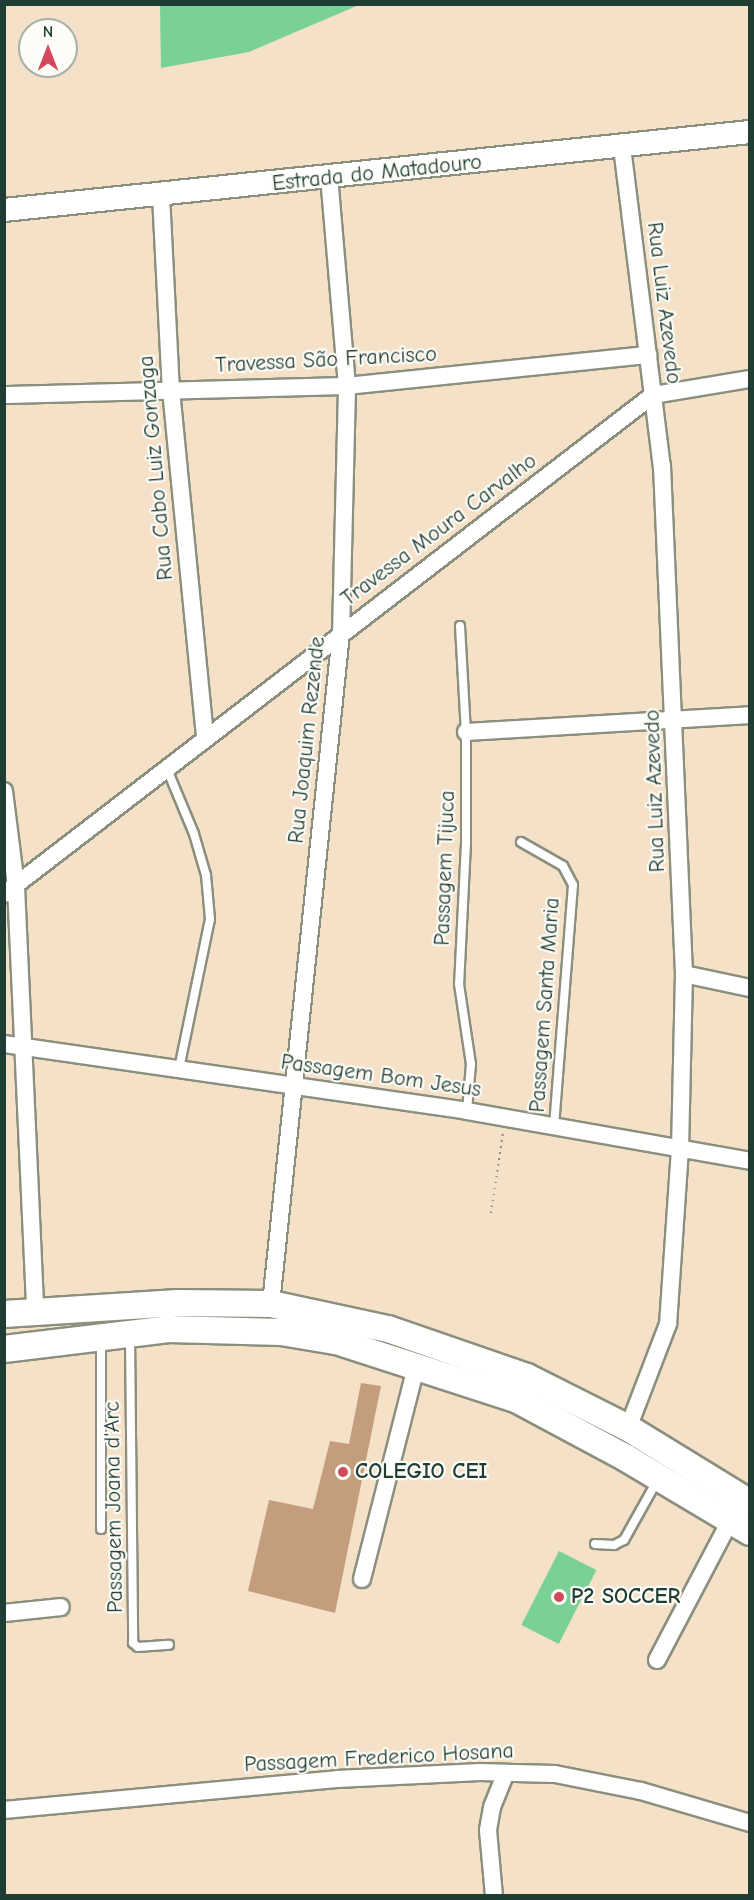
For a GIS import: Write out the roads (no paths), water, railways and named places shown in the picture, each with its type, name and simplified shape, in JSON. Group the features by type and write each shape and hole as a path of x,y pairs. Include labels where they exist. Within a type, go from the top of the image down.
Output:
{"main road":[{"name":"Estrada do Matadouro","path":"4,210 330,178 750,132"},
{"path":"205,1304 205,1330"},
{"path":"4,1314 35,1310 272,1304 399,1332 522,1388 628,1428 750,1503"},
{"path":"35,1310 36,1345"},
{"path":"4,1349 130,1332 205,1330 281,1332 336,1341 417,1364 522,1388 659,1478 740,1527"}],"street":[{"name":"Rua Luiz Azevedo","path":"622,147 662,466 676,720 684,974 680,1149 668,1324 628,1428"},
{"name":"Rua Joaquim Rezende","path":"272,1304 341,634 347,386 330,178"},
{"name":"Rua Cabo Luiz Gonzaga","path":"161,195 171,390 205,737"},
{"name":"Travessa São Francisco","path":"4,396 347,386 648,355"},
{"name":"Travessa Moura Carvalho","path":"10,890 205,737 653,395 750,379"},
{"path":"466,732 750,715"},
{"path":"4,790 10,890 24,1046 35,1310"},
{"path":"684,974 750,988"},
{"name":"Passagem Bom Jesus","path":"4,1044 467,1111 750,1161"},
{"path":"362,1579 417,1364"},
{"path":"657,1660 740,1527"},
{"path":"4,1613 61,1607"},
{"path":"494,1896 488,1830 492,1807 506,1773"},
{"name":"Passagem Frederico Hosana","path":"4,1810 337,1779 506,1773 555,1774 641,1791 750,1823"}],"lane":[{"name":"Passagem Tijuca","path":"460,626 466,732 466,843 459,984 471,1065 467,1111"},
{"path":"167,769 197,844 206,875 210,919 179,1069"},
{"name":"Passagem Santa Maria","path":"521,842 563,866 573,885 554,1126"},
{"name":"Passagem Joana d'Arc","path":"130,1332 133,1643 138,1647 169,1645"},
{"path":"101,1336 101,1529"},
{"path":"595,1544 614,1545 624,1540 659,1478"}],"place":[{"name":"COLEGIO CEI","path":"343,1472"},
{"name":"P2 SOCCER","path":"559,1597"}]}
